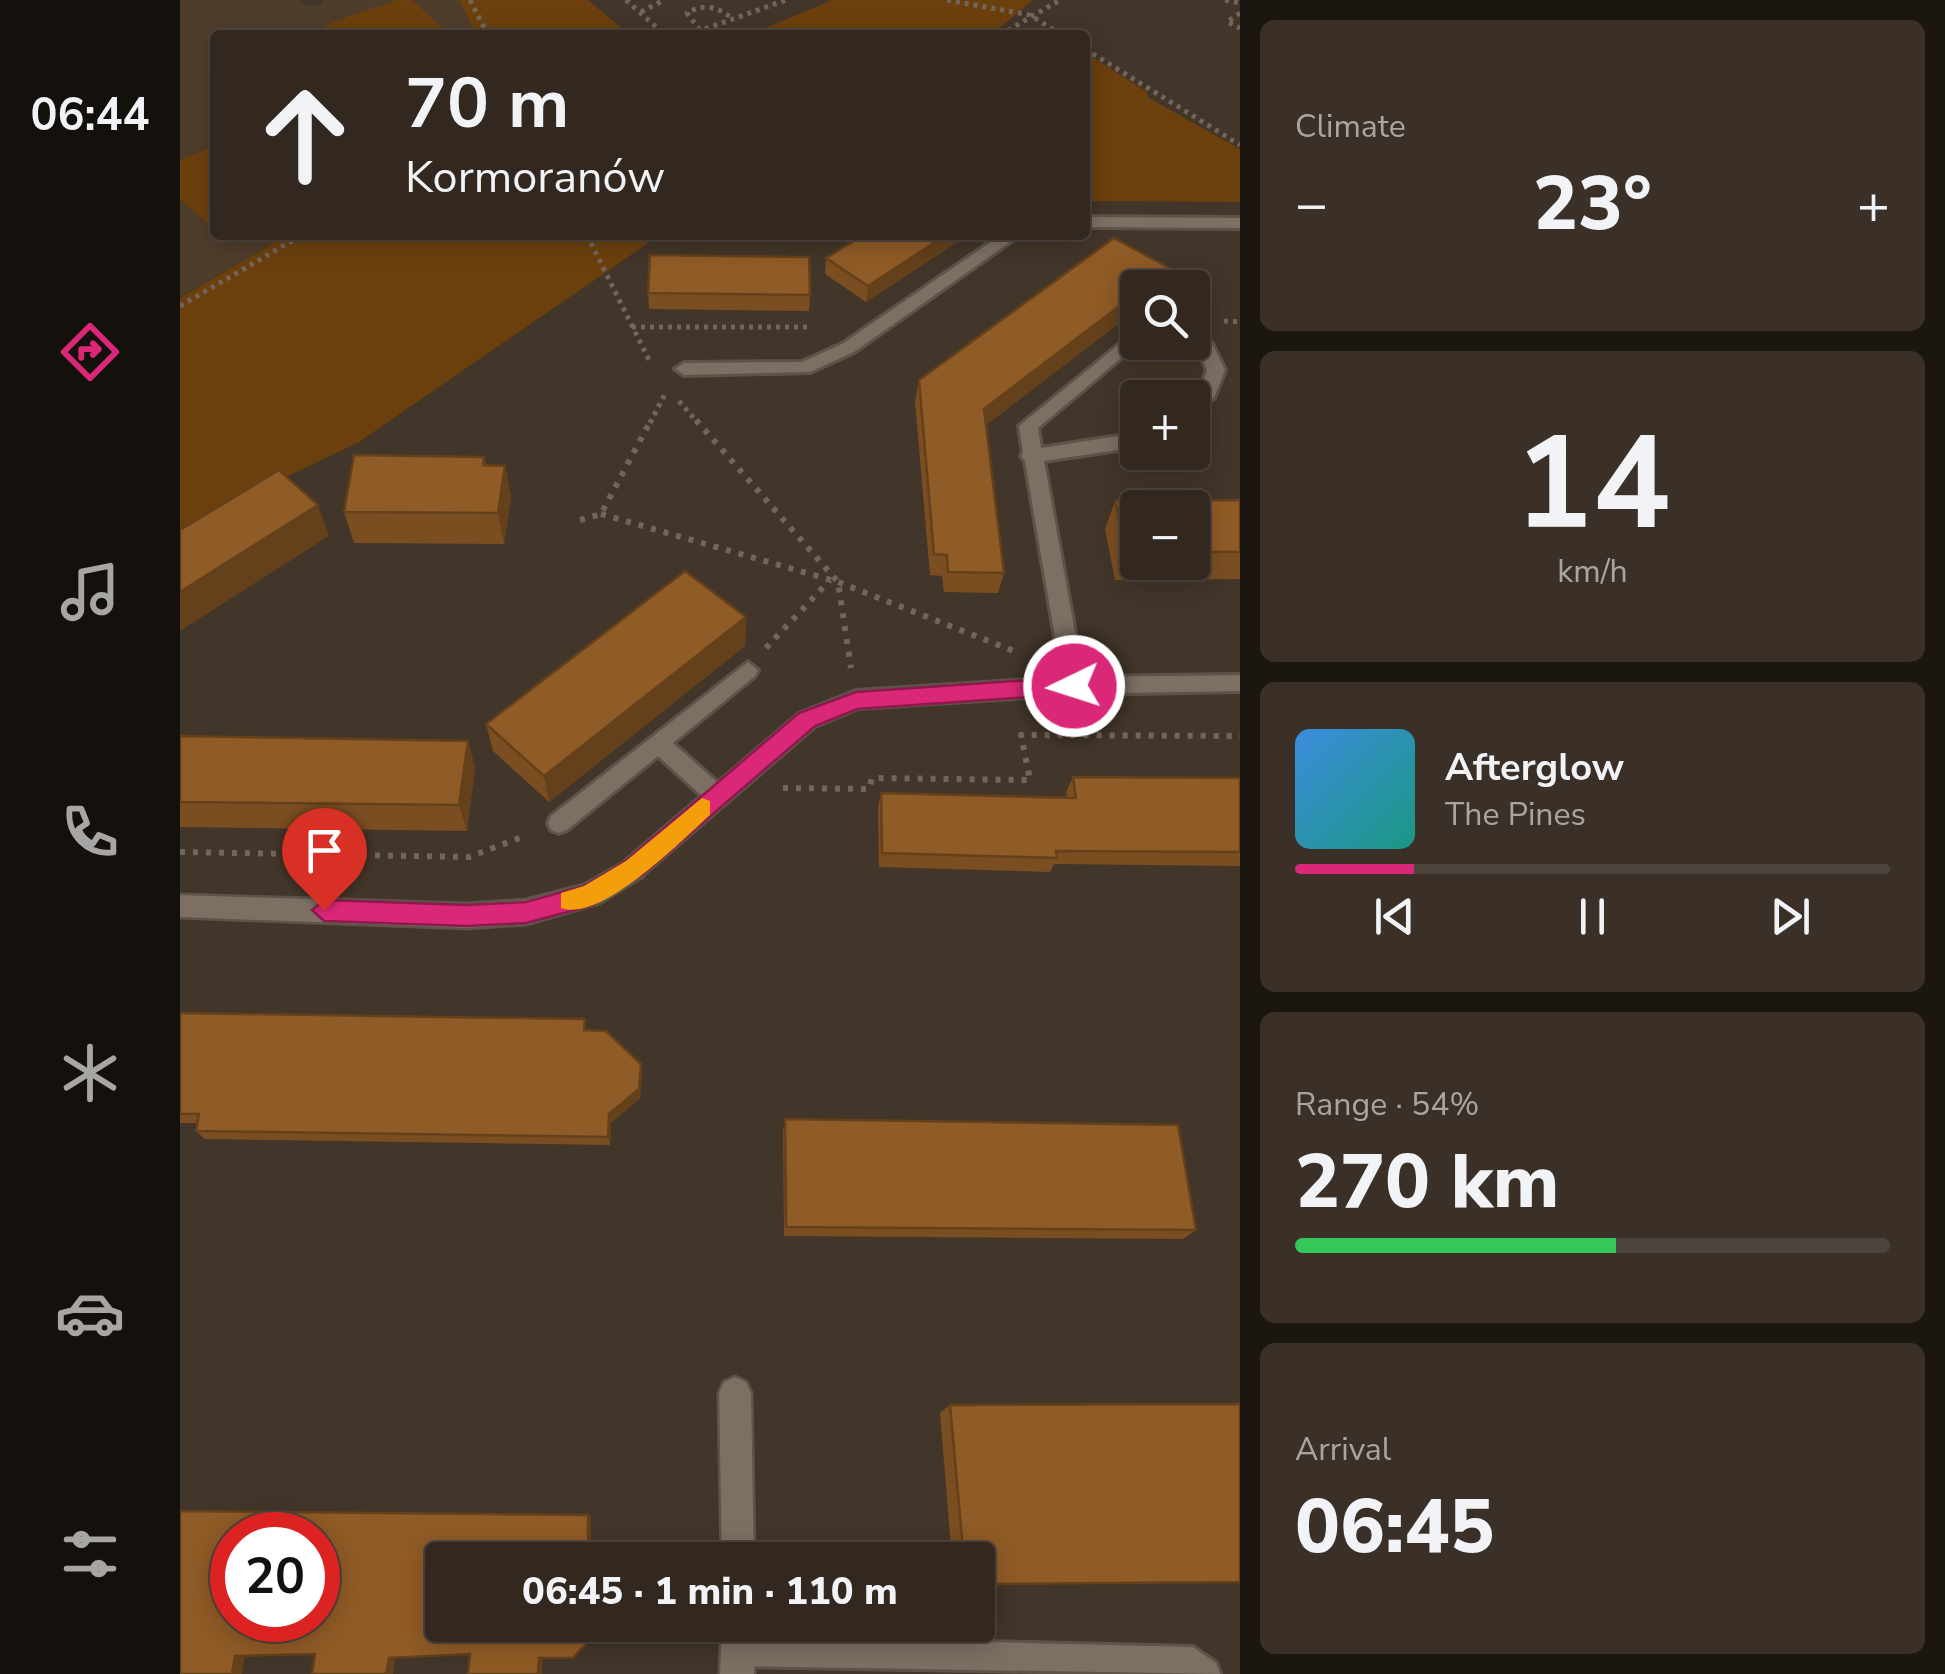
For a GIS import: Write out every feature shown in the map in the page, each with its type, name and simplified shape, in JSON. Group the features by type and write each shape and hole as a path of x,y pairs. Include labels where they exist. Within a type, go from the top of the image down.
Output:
{"street":[{"path":"180,906 467,916 526,912 590,895 634,868"},
{"path":"736,1393 738,1542"}],"lane":[{"path":"1090,222 1240,223"},
{"path":"684,369 804,368 848,348 1005,240"},
{"path":"1074,686 1030,456 1028,426 1120,350"},
{"path":"1210,356 1216,370 1210,388"},
{"path":"1030,456 1120,443"},
{"path":"559,823 748,670"},
{"path":"634,868 807,720 856,700 1074,686 1240,683"},
{"path":"658,743 722,791"},
{"path":"738,1650 1192,1662 1205,1674"}],"path":[{"path":"470,0 485,30"},
{"path":"626,0 660,30"},
{"path":"640,12 664,0"},
{"path":"755,0 764,8"},
{"path":"733,19 710,5 687,13 700,30 733,19 786,0"},
{"path":"946,0 1030,15 1054,30"},
{"path":"1008,30 1060,0"},
{"path":"1225,0 1240,3"},
{"path":"1240,13 1228,22 1240,28"},
{"path":"1090,52 1240,146"},
{"path":"180,306 293,240"},
{"path":"589,240 657,376"},
{"path":"632,326 876,328"},
{"path":"601,514 668,388 834,581 856,700"},
{"path":"580,520 601,514 834,581"},
{"path":"748,670 834,581"},
{"path":"722,791 869,789 872,778 1030,780 1021,735 1240,736"},
{"path":"180,852 469,857 559,823"}],"shaded area":[{"path":"180,0 299,0 306,6 320,6 324,0 459,0 474,30 210,30 210,240 278,240 180,297"},
{"path":"397,0 412,0 445,30 330,30 325,25"},
{"path":"459,0 588,0 624,30 474,30"},
{"path":"832,0 1033,0 997,30 761,30"},
{"path":"1090,56 1146,91 1149,98 1240,149 1240,202 1090,201"},
{"path":"210,147 210,226 180,199 180,161"},
{"path":"279,240 653,240 359,442 180,528 180,298"}],"building":[{"path":"1114,238 1169,268 1120,270 1120,306 984,409 1004,573 948,572 947,555 934,554 919,380"},
{"path":"856,240 938,240 868,286 826,258"},
{"path":"650,255 809,257 810,295 648,293"},
{"path":"354,455 484,457 483,465 505,466 498,513 344,512"},
{"path":"279,470 318,505 180,592 180,530"},
{"path":"1210,500 1240,500 1240,552 1210,552"},
{"path":"685,571 746,617 544,776 486,724"},
{"path":"180,736 468,741 459,805 180,802"},
{"path":"1073,777 1240,778 1240,852 1056,851 1057,858 882,853 881,793 1076,798"},
{"path":"180,1013 585,1019 584,1030 606,1031 641,1064 639,1089 609,1114 608,1137 196,1131 199,1114 180,1114"},
{"path":"785,1119 1178,1125 1196,1230 786,1227"},
{"path":"1240,1404 1240,1582 995,1584 995,1542 962,1542 950,1405"},
{"path":"180,1511 282,1512 210,1512 210,1642 340,1642 340,1513 588,1515 588,1542 425,1542 425,1642 588,1642 573,1658 539,1658 538,1674 468,1674 470,1654 389,1658 386,1674 312,1674 315,1654 235,1656 232,1674 180,1674"}],"slow traffic":[{"path":"569,901 590,895 634,868 702,808"}],"route":[{"path":"324,910 467,916 526,912 590,895 634,868 807,720 856,700 1074,686"}]}
